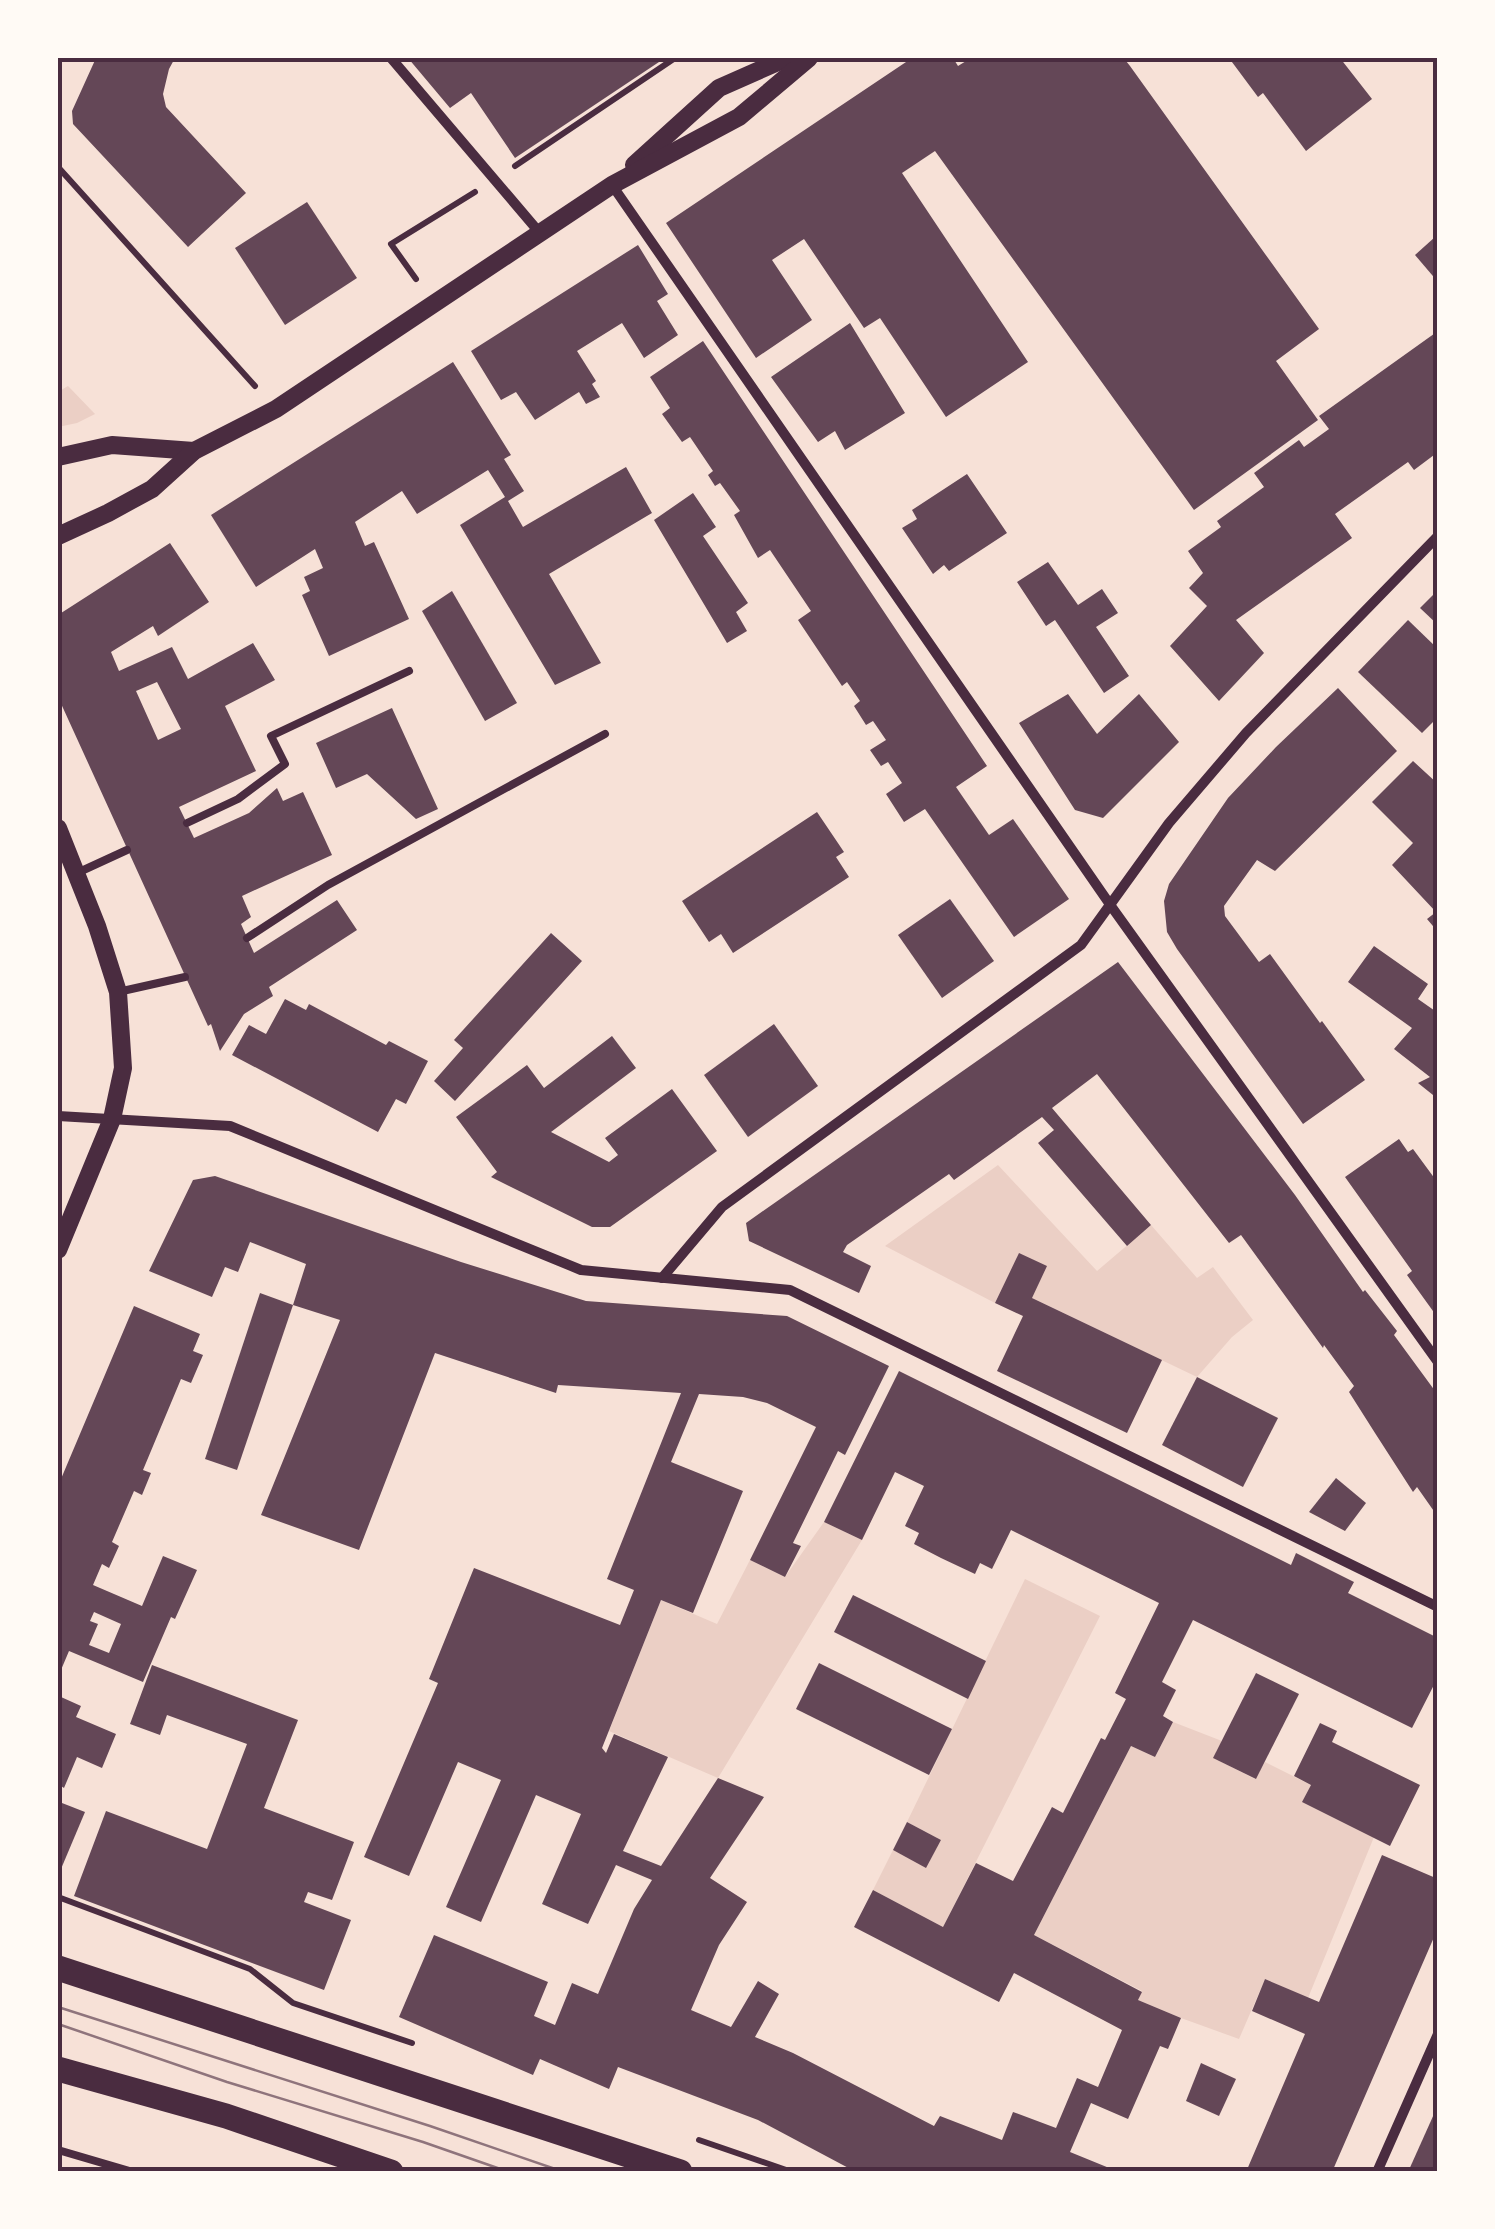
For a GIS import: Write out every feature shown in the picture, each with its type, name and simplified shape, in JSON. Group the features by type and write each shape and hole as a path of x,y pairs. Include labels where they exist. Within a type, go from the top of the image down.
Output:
{"main road":[{"path":"58,1968 680,2172"},
{"path":"58,2068 226,2116 391,2172"}],"street":[{"path":"391,58 539,232"},
{"path":"612,185 719,88 787,58"},
{"path":"58,536 152,489 194,451 276,409 612,185 739,117 809,58"},
{"path":"612,185 1111,906 1438,1362"},
{"path":"58,457 112,445 194,451"},
{"path":"662,1278 722,1207 1081,945 1168,822 1246,733 1438,536"},
{"path":"58,828 118,992 123,1068 112,1119 58,1250"},
{"path":"58,1116 230,1126 581,1270 790,1290 1438,1607"},
{"path":"1377,2172 1438,2034"}],"lane":[{"path":"187,823 238,799 285,764 272,736 408,670"},
{"path":"247,938 328,885 606,734"},
{"path":"77,873 127,850"},
{"path":"118,992 185,977"},
{"path":"58,2150 133,2172"}],"path":[{"path":"58,167 276,409"},
{"path":"58,1897 250,1969 293,2004 422,2047"},
{"path":"681,2134 792,2172"}],"shaded area":[{"path":"68,386 95,414 58,427 58,392"},
{"path":"998,1165 1097,1271 1151,1225 1197,1278 1213,1267 1253,1320 1232,1337 1197,1377 1032,1298 1019,1254 995,1303 885,1246"},
{"path":"824,1522 862,1540 718,1778 609,1731 661,1600 717,1624 750,1560 785,1577"},
{"path":"1025,1579 1100,1616 943,1927 873,1890 893,1850 926,1867 941,1840 907,1822"},
{"path":"1173,1722 1222,1741 1214,1758 1255,1779 1265,1762 1311,1785 1303,1801 1374,1837 1308,1998 1265,1979 1239,2039 1138,2000 1142,1991 1034,1935 1131,1746 1155,1757"}],"building":[{"path":"96,58 175,58 163,94 166,107 246,193 188,247 73,124 72,111"},
{"path":"408,58 665,58 515,158 471,93 450,108"},
{"path":"912,58 953,58 958,66 971,58 1132,58 1126,61 1319,329 1276,361 1318,420 1194,510 935,151 902,173 1028,362 946,417 880,318 864,328 804,239 772,260 812,320 756,358 666,223"},
{"path":"1229,58 1340,58 1372,99 1306,151 1263,93 1258,97"},
{"path":"307,202 357,278 285,325 235,248"},
{"path":"1435,237 1438,240 1438,282 1415,255"},
{"path":"638,245 668,294 657,301 678,335 644,358 622,323 577,351 596,381 592,384 600,397 586,404 579,392 535,420 516,392 501,400 471,351"},
{"path":"850,323 905,413 845,450 835,431 818,442 771,377"},
{"path":"1438,331 1438,452 1414,470 1408,462 1335,514 1352,538 1236,620 1264,653 1219,701 1170,646 1207,606 1189,588 1203,573 1188,551 1221,527 1217,521 1264,487 1254,473 1299,440 1304,447 1329,429 1319,416"},
{"path":"703,341 987,766 956,787 989,835 1013,819 1069,899 1014,937 925,809 904,822 886,794 902,783 888,762 881,766 870,750 886,740 873,721 866,725 854,706 860,701 847,682 842,686 798,620 811,611 770,550 758,558 734,515 740,511 720,483 715,486 708,475 713,471 690,437 682,442 662,414 670,408 650,377"},
{"path":"453,362 511,455 504,459 524,491 508,501 523,527 626,467 652,513 549,574 601,663 555,685 460,525 505,497 488,470 417,514 402,491 355,522 365,546 374,542 409,619 329,656 302,595 310,591 304,577 323,568 315,549 256,587 211,515"},
{"path":"967,474 1007,533 949,571 944,565 933,574 902,528 917,519 912,510"},
{"path":"693,493 716,527 703,536 748,603 736,612 747,631 727,643 654,520"},
{"path":"170,543 209,602 158,636 153,626 111,652 119,671 172,647 188,679 253,643 275,680 225,706 256,771 179,807 194,838 249,813 277,788 283,801 303,792 332,855 242,896 251,917 241,924 254,953 337,900 357,930 269,987 273,996 244,1014 220,1051 211,1024 208,1026 58,697 58,615","holes":["157,682 181,729 158,740 136,691"]},
{"path":"1048,562 1078,605 1102,589 1118,613 1096,627 1129,676 1104,693 1055,620 1046,626 1017,582"},
{"path":"1438,590 1438,625 1420,608"},
{"path":"452,591 517,703 485,721 422,611"},
{"path":"1408,620 1438,649 1438,717 1422,733 1358,672"},
{"path":"1338,688 1397,751 1275,871 1257,860 1224,906 1225,916 1259,962 1270,954 1365,1080 1303,1124 1177,949 1167,932 1164,901 1169,884 1228,798"},
{"path":"1068,694 1097,734 1139,694 1179,742 1103,818 1075,810 1019,723"},
{"path":"392,708 438,809 416,819 367,774 336,788 316,743"},
{"path":"1413,761 1438,784 1438,932 1427,919 1436,912 1392,865 1413,843 1372,802"},
{"path":"817,812 844,852 836,857 849,877 733,953 721,934 709,942 682,901"},
{"path":"950,899 994,961 942,998 898,935"},
{"path":"551,933 582,961 455,1101 434,1081 463,1048 454,1040"},
{"path":"1374,946 1428,984 1418,999 1438,1013 1438,1099 1418,1083 1430,1077 1394,1049 1412,1028 1348,982"},
{"path":"1118,962 1295,1195 1363,1292 1397,1331 1394,1335 1438,1395 1438,1517 1417,1487 1413,1492 1349,1392 1354,1386 1241,1235 1229,1243 1097,1074 1052,1108 1151,1225 1127,1246 1038,1143 1054,1130 1042,1117 954,1180 949,1174 847,1245 843,1252 871,1266 859,1293 749,1241 746,1223"},
{"path":"285,999 306,1010 309,1004 386,1045 389,1041 428,1061 406,1104 396,1099 378,1132 232,1055 249,1025 266,1034"},
{"path":"774,1024 818,1086 748,1137 704,1075"},
{"path":"612,1036 636,1068 551,1132 609,1162 618,1155 605,1138 672,1089 717,1151 610,1227 592,1227 491,1177 497,1172 456,1117 527,1065 544,1088"},
{"path":"1399,1139 1408,1152 1413,1149 1438,1183 1438,1318 1407,1275 1412,1271 1345,1177"},
{"path":"215,1176 586,1301 787,1316 889,1366 845,1455 838,1451 793,1543 801,1546 785,1577 750,1560 816,1427 767,1403 699,1394 671,1462 743,1491 693,1613 661,1600 602,1748 606,1753 614,1734 668,1757 623,1851 661,1866 718,1778 764,1797 710,1878 747,1902 719,1945 691,2010 731,2027 758,1981 779,1994 755,2037 934,2126 940,2116 1002,2140 1013,2112 1056,2128 1077,2078 1098,2087 1122,2030 1014,1973 999,2002 854,1927 873,1890 943,1927 976,1863 1013,1881 1052,1807 1063,1813 1101,1738 1105,1740 1126,1699 1115,1693 1159,1603 1011,1530 992,1569 980,1563 975,1574 941,1558 914,1544 919,1533 905,1526 924,1486 895,1472 862,1540 824,1522 899,1371 1291,1565 1296,1553 1354,1582 1348,1593 1438,1638 1438,1677 1412,1728 1193,1620 1162,1682 1176,1690 1163,1716 1173,1722 1155,1757 1131,1746 1034,1935 1142,1992 1138,2000 1181,2018 1168,2049 1160,2046 1128,2119 1091,2103 1070,2152 1119,2172 856,2172 758,2120 618,2067 609,2089 540,2059 533,2075 399,2017 434,1935 548,1982 534,2016 555,2025 572,1983 598,1994 634,1909 652,1880 616,1865 588,1924 542,1904 581,1814 536,1795 481,1922 446,1907 501,1780 458,1762 409,1876 364,1857 438,1683 429,1679 474,1568 620,1625 634,1590 607,1579 681,1393 558,1385 556,1393 435,1353 359,1550 261,1515 340,1320 293,1305 306,1264 250,1242 238,1272 225,1267 212,1297 149,1271 193,1180"},
{"path":"1019,1253 1047,1266 1032,1298 1162,1360 1127,1433 997,1371 1023,1316 995,1303"},
{"path":"260,1293 293,1305 237,1470 205,1459"},
{"path":"134,1306 200,1334 193,1351 203,1355 191,1383 181,1379 143,1470 151,1473 142,1495 134,1491 112,1542 119,1546 109,1568 102,1564 93,1585 142,1606 163,1556 197,1570 175,1619 171,1617 143,1682 69,1651 58,1677 58,1486","holes":["94,1612 121,1624 109,1653 89,1645 98,1624 90,1621"]},
{"path":"1197,1377 1278,1418 1243,1487 1162,1445"},
{"path":"1336,1478 1366,1503 1345,1531 1309,1512"},
{"path":"853,1595 986,1661 968,1699 834,1632"},
{"path":"819,1663 952,1729 929,1775 796,1709"},
{"path":"152,1665 298,1720 264,1808 354,1842 332,1900 308,1892 304,1902 351,1920 324,1990 74,1896 106,1811 207,1849 247,1744 167,1715 160,1735 130,1724"},
{"path":"1256,1673 1299,1694 1256,1779 1213,1758"},
{"path":"61,1697 81,1706 76,1717 116,1734 102,1768 77,1757 64,1788 58,1784"},
{"path":"1320,1723 1337,1731 1332,1742 1420,1785 1390,1846 1302,1802 1311,1785 1294,1776"},
{"path":"62,1803 85,1812 58,1876 58,1814"},
{"path":"907,1822 941,1840 926,1868 893,1850"},
{"path":"1382,1855 1438,1879 1438,1928 1332,2172 1246,2172 1305,2034 1252,2011 1265,1979 1319,2002"},
{"path":"1201,2063 1236,2079 1219,2116 1186,2101"},
{"path":"1438,2107 1438,2172 1408,2172 1434,2114"}],"tram line":[{"path":"58,2007 564,2172"},
{"path":"58,2024 509,2172"}]}
